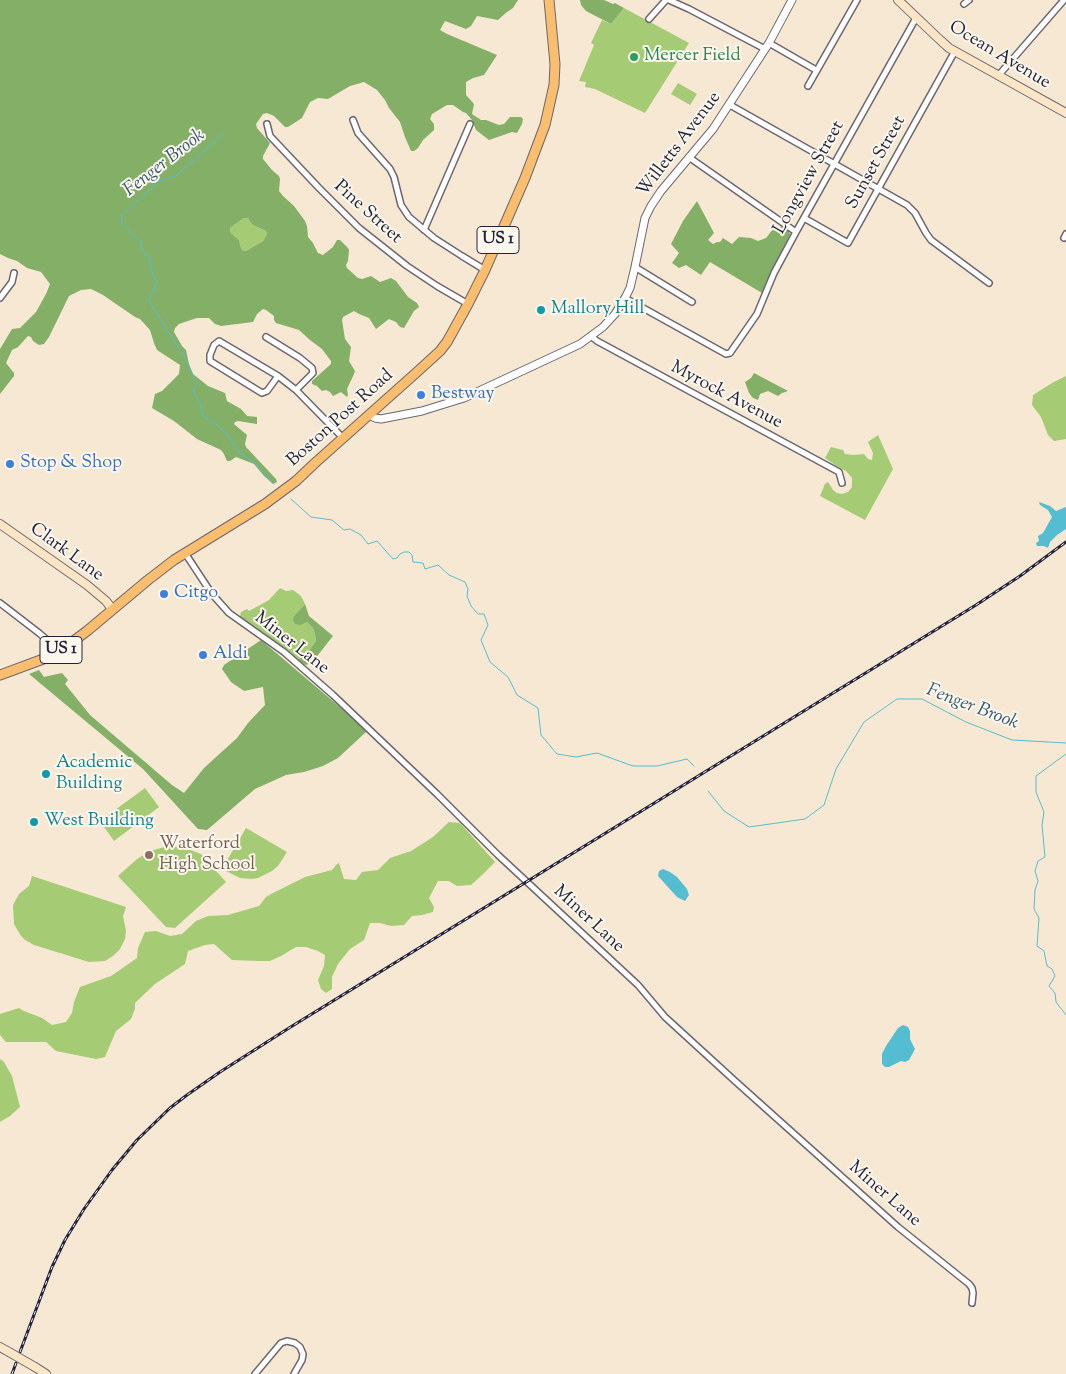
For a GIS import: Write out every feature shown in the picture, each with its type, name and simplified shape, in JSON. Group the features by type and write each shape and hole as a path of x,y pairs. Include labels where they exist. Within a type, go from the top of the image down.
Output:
{"main road":[{"name":"Boston Post Road","path":"1,673 46,658 60,651 184,553 265,504 296,481 440,351 447,342 485,270 535,154 554,86 555,64 549,0"},
{"name":"Ocean Avenue","path":"898,0 938,38 955,51 1066,113"},
{"name":"Clark Lane","path":"0,524 106,600 112,609"},
{"path":"0,1347 46,1374"}],"street":[{"path":"649,19 667,0 816,70"},
{"name":"Willetts Avenue","path":"370,414 380,419 422,411 464,398 531,368 592,337 611,318 626,298 636,267 642,229 648,211 657,196 690,158 730,105 767,46 792,0"},
{"path":"808,86 857,0"},
{"path":"998,76 1064,0"},
{"name":"Longview Street","path":"626,298 726,354 730,353 757,314 774,273 796,232 916,18"},
{"name":"Sunset Street","path":"804,218 848,243 955,51"},
{"path":"730,105 907,205 915,213 931,240 989,283"},
{"path":"353,120 358,134 390,169 401,205 409,217 424,230 485,270"},
{"name":"Pine Street","path":"267,124 270,136 359,228 408,266 468,304"},
{"path":"424,230 470,124"},
{"path":"690,158 796,232"},
{"path":"636,267 692,302"},
{"path":"0,298 12,282 14,273"},
{"path":"266,337 300,358 312,368 313,373 296,390"},
{"name":"Myrock Avenue","path":"592,337 597,342 839,472 842,483"},
{"path":"278,376 267,391 262,393 210,361 210,355 214,345 219,341 278,376 296,390 343,438"},
{"name":"Miner Lane","path":"184,553 212,594 229,613 284,652 333,695 498,855 638,985 665,1017 898,1227 970,1284 973,1293 972,1302"},
{"path":"0,603 60,651"},
{"path":"255,1374 281,1343 287,1341 295,1343 300,1347 303,1354 302,1360 294,1374"}],"green space":[{"path":"0,0 518,0 513,8 498,20 477,16 471,26 466,29 445,21 440,30 497,55 484,75 466,82 466,95 474,104 472,114 481,120 499,125 504,124 510,117 521,117 523,119 522,124 517,133 512,132 489,140 476,130 472,120 466,113 453,105 447,105 432,114 430,119 434,124 434,130 423,140 418,148 411,151 400,122 377,90 364,82 350,86 328,99 318,98 310,102 302,118 288,127 285,127 274,116 267,113 263,114 256,124 257,128 270,143 263,159 279,176 279,191 294,206 305,221 308,237 318,253 323,255 333,247 337,240 340,240 349,250 347,268 358,278 362,279 371,276 380,282 391,278 396,281 408,297 417,303 419,307 414,311 404,328 389,319 376,329 369,318 354,311 343,317 345,339 351,347 349,361 355,371 347,389 347,397 341,392 333,396 330,392 322,391 312,384 312,381 331,364 331,361 322,349 299,330 276,323 274,316 266,310 263,309 257,314 253,322 221,326 215,324 209,318 197,318 179,324 175,328 174,332 186,350 193,374 208,386 225,393 227,401 241,409 247,416 257,417 257,424 238,421 234,424 247,435 246,447 276,479 277,482 273,484 254,464 236,457 227,461 221,450 197,439 174,421 152,408 155,394 162,391 179,374 180,365 157,350 150,330 140,319 91,289 81,290 69,296 44,344 39,345 28,336 18,347 12,350 6,363 14,373 14,376 0,394 0,349 12,329 20,328 36,312 50,284 41,272 27,268 17,261 0,254","holes":["244,218 248,218 253,225 266,231 267,234 263,241 243,251 239,240 231,233 230,228"]},
{"path":"580,0 604,0 624,8 611,24 586,11 581,5"},
{"name":"Mercer Field","path":"624,8 689,43 645,113 595,89 585,87 586,82 579,81 594,45 591,43 602,20 611,24"},
{"path":"678,83 697,94 690,105 671,94"},
{"path":"697,201 714,233 708,240 713,244 720,242 723,238 732,244 739,237 758,241 766,238 773,229 782,227 789,231 790,235 762,293 710,262 701,275 686,265 679,268 672,263 679,253 671,244 683,221"},
{"path":"244,218 248,218 253,225 266,231 267,234 263,241 246,251 243,251 239,240 230,230 230,228"},
{"path":"754,373 788,391 778,396 768,391 760,394 758,400 753,398 745,382"},
{"path":"1066,376 1066,439 1054,441 1048,435 1041,417 1032,405 1033,395"},
{"path":"878,435 893,469 865,520 820,496 825,484 828,482 837,493 848,492 852,487 852,478 846,471 825,458 831,447 843,450 845,454 864,454 868,459 872,460 873,453 868,442"},
{"path":"280,588 286,591 293,590 301,596 305,604 294,616 307,622 313,628 315,635 316,641 298,660 240,617 241,612 247,609 249,611 269,600"},
{"path":"305,604 309,616 333,636 314,660 305,665 298,660 316,641 315,635 313,628 307,622 300,625 295,624 293,620 294,616"},
{"path":"261,640 361,725 366,732 338,758 323,766 286,775 255,789 207,830 198,829 143,769 29,674 39,670 44,677 62,673 68,680 65,684 90,715 172,785 184,793 204,768 237,738 265,705 263,687 244,691 231,682 222,669 224,665"},
{"path":"145,788 159,807 114,841 100,821"},
{"path":"449,822 460,823 495,862 471,885 457,886 449,881 438,881 429,898 434,907 433,912 412,916 404,925 391,926 370,923 364,940 350,949 338,964 332,977 332,989 326,993 321,989 318,980 324,966 325,955 318,951 306,947 296,947 270,961 232,960 214,944 205,945 188,951 185,964 155,984 135,1003 131,1019 116,1031 105,1057 96,1059 56,1051 46,1042 6,1042 0,1035 0,1014 19,1008 42,1018 52,1025 66,1022 72,1013 80,987 111,976 137,958 138,948 145,932 156,931 170,936 182,934 196,921 208,916 228,915 259,906 266,897 273,893 305,877 332,870 339,863 344,879 356,880 362,872 378,870 390,858 411,851 433,837"},
{"path":"246,828 287,852 278,866 258,878 240,878 222,869"},
{"path":"168,846 185,848 201,854 226,882 175,928 166,927 118,876 137,859 150,851"},
{"path":"32,876 126,907 123,916 126,931 125,939 120,949 105,961 89,962 34,945 25,940 14,924 13,905 19,894 29,886"},
{"path":"0,1059 4,1062 12,1076 20,1107 0,1122"}],"water":[{"path":"1039,502 1050,506 1056,511 1066,507 1066,529 1050,542 1048,548 1037,546 1036,543 1039,541 1038,536 1043,533 1052,517 1048,510 1040,505"},
{"path":"663,869 677,877 687,889 689,895 685,901 677,897 658,876 659,871"},
{"path":"903,1025 908,1027 910,1031 910,1039 915,1049 909,1060 885,1067 882,1064 882,1054 898,1028"}],"waterway":[{"name":"Fenger Brook","path":"225,132 176,176 159,181 122,215 121,224 142,243 141,249 149,257 153,275 157,282 149,301 185,358 197,383 193,391 200,404 203,416 215,423 227,434 240,453 256,464 274,484"},
{"name":"Fenger Brook","path":"291,499 311,517 332,520 344,530 350,529 361,535 368,544 377,541 393,559 404,552 409,552 412,555 413,562 423,563 425,569 438,565 449,575 465,582 471,606 478,614 484,614 488,625 481,640 490,662 508,677 517,695 538,708 541,735 557,754 576,757 597,753 633,766 657,766 687,759 694,766"},
{"name":"Fenger Brook","path":"708,791 724,811 749,827 805,819 824,805 836,769 864,722 897,699 922,699 966,722 1012,740 1066,743"},
{"path":"1066,754 1036,776 1036,792 1044,812 1042,825 1045,857 1038,861 1035,871 1038,881 1035,890 1034,909 1039,918 1037,946 1044,951 1047,966 1052,969 1055,976 1049,986 1055,993 1056,1002 1066,1015"}],"railway":[{"path":"20,1352 52,1267 65,1240 84,1209 112,1170 137,1140 170,1108 220,1072 289,1028 976,605 1066,542"},
{"path":"12,1374 16,1363"}],"place":[{"name":"Mercer Field","path":"634,57"},
{"name":"Mallory Hill","path":"541,310"},
{"name":"Bestway","path":"421,395"},
{"name":"Stop & Shop","path":"10,464"},
{"name":"Citgo","path":"164,594"},
{"name":"Aldi","path":"203,655"},
{"name":"Academic Building","path":"46,774"},
{"name":"West Building","path":"34,822"},
{"name":"Waterford High School","path":"149,855"}]}
